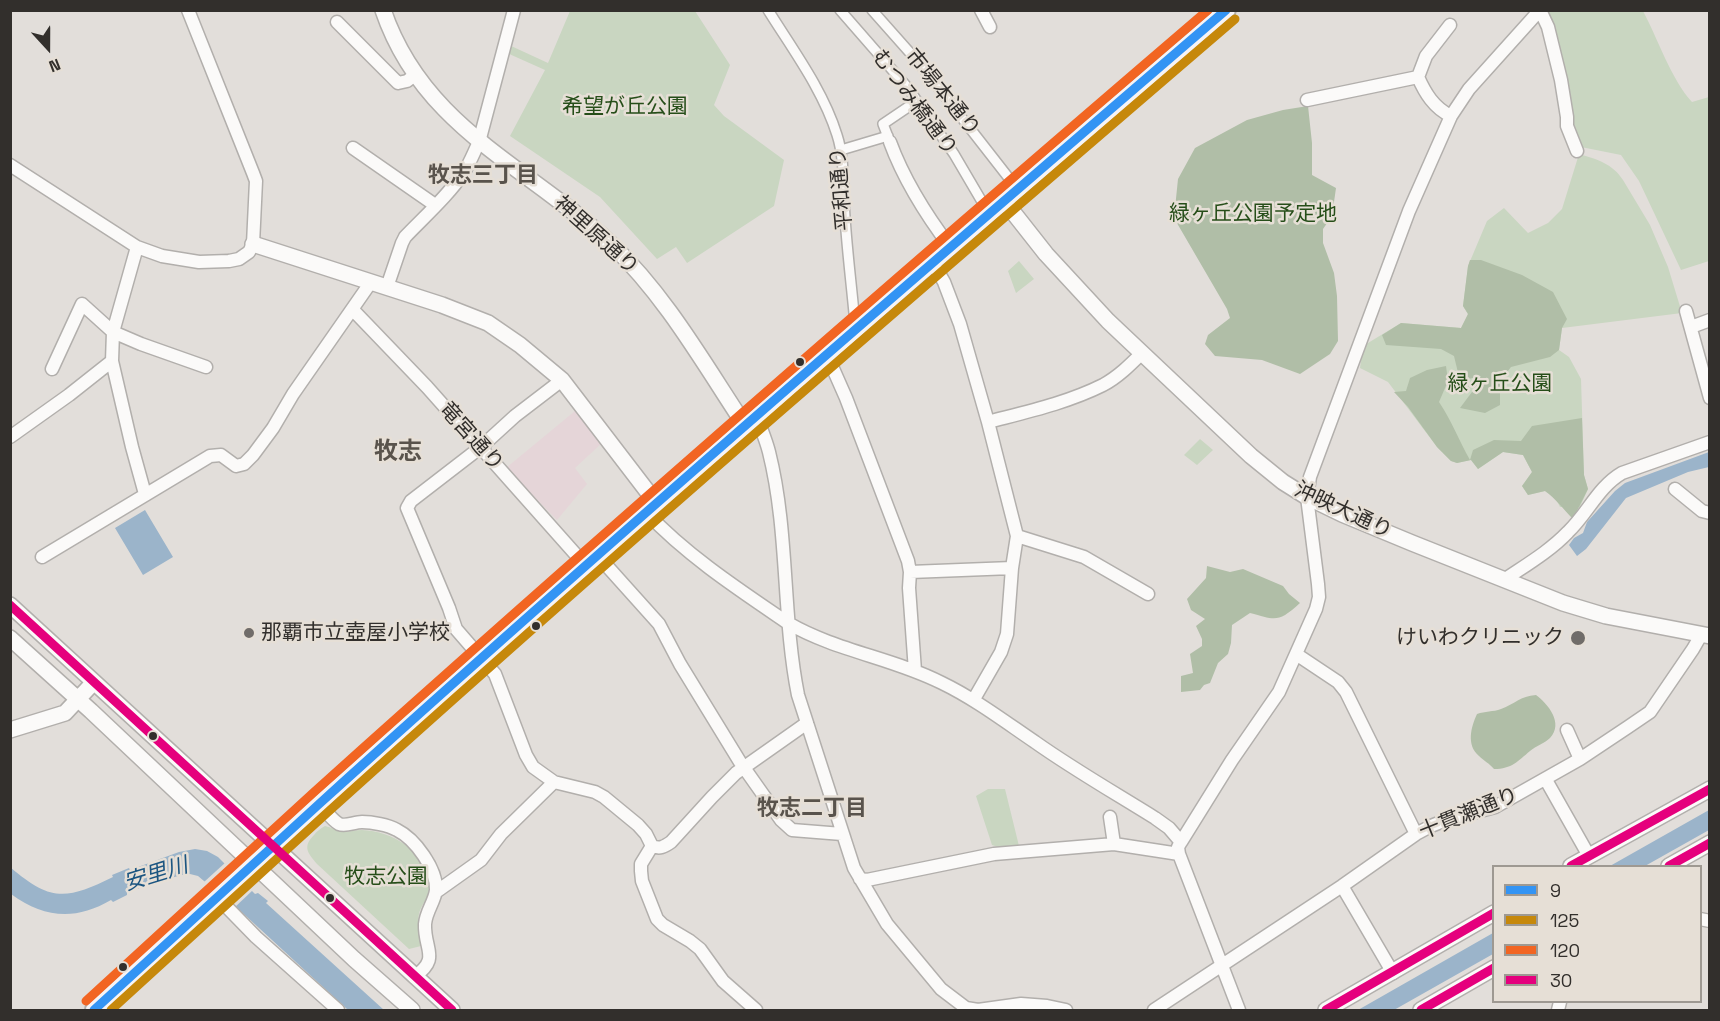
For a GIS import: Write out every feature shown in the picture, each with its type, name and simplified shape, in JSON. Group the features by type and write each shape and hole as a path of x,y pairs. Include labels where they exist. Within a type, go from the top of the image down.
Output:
{"main road":[{"path":"94,1011 273,846 592,561 1227,10"}],"street":[{"path":"10,165 136,247 162,256 200,262 240,259 249,252 253,244 255,181 188,10"},
{"name":"神里原通り","path":"383,10 393,36 415,75 444,109 479,142 589,225 635,268 751,422"},
{"path":"387,287 405,237 463,173 479,142 514,10"},
{"name":"平和通り","path":"768,10 809,76 838,136 854,313"},
{"name":"むつみ橋通り","path":"840,10 908,88 954,154 981,200"},
{"name":"市場本通り","path":"872,10 919,63 1008,177"},
{"path":"981,10 990,27"},
{"path":"1180,848 1232,760 1279,692 1317,609 1319,597 1307,497 1310,477 1409,211 1451,116 1469,90 1540,11 1548,27 1562,80 1567,126 1577,151"},
{"path":"337,22 398,83 407,81 415,75"},
{"path":"1450,25 1426,56 1418,77 1424,92 1441,112 1451,116"},
{"path":"1307,100 1418,77"},
{"path":"917,101 883,123 897,163 951,248"},
{"path":"841,150 889,139"},
{"path":"353,148 435,205"},
{"name":"沖映大通り","path":"1005,202 1072,284 1108,321 1251,456 1283,482 1307,497 1352,518 1583,610 1705,636"},
{"path":"253,244 442,305 488,323 520,345 562,380 666,531 725,579 798,629 915,671 974,699 1065,762 1169,828 1180,848 1239,1011"},
{"path":"136,247 113,332 112,361 145,494"},
{"path":"933,263 944,282 960,324 1017,536 1007,634 1000,652 974,699"},
{"path":"42,557 210,456 221,455 236,466 244,464 273,428 293,394 371,282"},
{"path":"52,369 82,304 113,332 206,367"},
{"name":"竜宮通り","path":"353,310 592,561 659,624 680,664 744,768 781,820 792,830 842,834"},
{"path":"1686,311 1710,398"},
{"path":"1691,327 1710,320"},
{"path":"988,422 1075,397 1118,375 1142,353"},
{"path":"827,355 908,561 915,671"},
{"path":"10,437 112,361"},
{"path":"562,380 411,501 407,508 456,630 495,674 526,755 533,767 554,782 595,792 604,797 638,825 652,846 664,847 736,773 807,723"},
{"path":"751,422 770,454 780,518 792,667 798,695 854,868 887,924 941,989 966,1008 978,1010 1021,1004 1047,1006 1066,1011"},
{"path":"1504,580 1566,534 1612,479 1622,473 1710,442"},
{"path":"1675,489 1702,511 1710,513"},
{"path":"1017,536 1084,557 1148,594"},
{"path":"910,572 1012,568"},
{"path":"10,605 452,1011"},
{"name":"十貫瀬通り","path":"1154,1011 1416,834 1446,820 1495,807 1546,780 1650,712 1693,649 1705,636"},
{"path":"10,638 412,1011"},
{"path":"1296,654 1338,682 1346,692 1416,834"},
{"path":"10,730 65,713 94,682"},
{"path":"1567,730 1580,759"},
{"path":"1546,780 1589,856"},
{"path":"414,977 429,963 430,953 425,918 436,892 482,860 501,834 554,782"},
{"path":"1574,865 1710,789"},
{"path":"320,804 337,823 344,825 360,822 374,823 397,830 425,856 432,870 436,892"},
{"path":"1110,817 1114,844"},
{"path":"1672,865 1710,843"},
{"path":"860,879 867,880 994,854 1114,844 1180,848"},
{"path":"652,846 641,864 641,871 642,880 657,919 700,949 723,981 756,1011"},
{"path":"1342,886 1393,973"},
{"path":"219,897 256,937 338,1011"},
{"path":"1326,1011 1492,914"},
{"path":"1421,1011 1492,969"}],"shaded area":[{"path":"575,411 602,443 575,468 587,484 557,520 506,468"}],"green space":[{"path":"1550,10 1643,11 1684,93 1692,102 1709,97 1709,261 1681,270 1639,181 1621,155 1581,147 1573,129 1546,14"},
{"name":"希望が丘公園","path":"570,11 695,11 730,65 714,105 724,116 784,160 774,206 687,263 676,247 657,259 600,197 510,136 545,70 507,53 509,45 548,63"},
{"name":"緑ヶ丘公園予定地","path":"1308,106 1312,143 1312,175 1336,188 1332,216 1323,229 1323,243 1334,273 1338,341 1330,354 1300,374 1262,360 1215,356 1205,344 1208,335 1230,318 1174,218 1178,179 1195,148 1247,120"},
{"name":"緑ヶ丘公園","path":"1579,154 1609,166 1623,180 1650,225 1668,267 1682,313 1562,328 1559,350 1569,357 1581,379 1584,475 1588,489 1580,507 1560,507 1556,499 1545,491 1528,495 1522,486 1532,472 1523,455 1503,452 1478,469 1471,460 1457,463 1451,461 1437,447 1388,382 1360,368 1363,346 1401,323 1461,328 1468,314 1463,306 1468,266 1487,221 1504,208 1528,233 1548,223 1562,209"},
{"path":"1470,260 1481,260 1522,275 1553,292 1567,319 1562,328 1559,350 1550,357 1511,367 1500,381 1500,405 1485,413 1460,408 1481,376 1460,381 1454,356 1441,349 1386,345 1382,335 1401,323 1461,328 1468,314 1463,306"},
{"path":"1019,261 1034,279 1016,293 1008,271"},
{"path":"1446,366 1448,381 1439,402 1470,460 1473,450 1494,440 1521,441 1532,426 1582,418 1584,475 1588,489 1573,519 1545,491 1528,495 1522,486 1532,472 1523,455 1503,452 1478,469 1471,460 1457,463 1451,461 1437,447 1394,392 1406,391 1410,378 1427,370"},
{"path":"1200,439 1213,450 1197,465 1184,455"},
{"path":"1207,566 1230,572 1243,569 1283,586 1300,603 1281,617 1271,618 1250,613 1232,625 1228,654 1218,663 1210,683 1204,685 1200,690 1181,692 1181,676 1193,673 1190,654 1202,646 1202,639 1196,626 1205,619 1191,610 1187,599 1206,578"},
{"path":"1536,695 1553,714 1554,732 1548,740 1532,749 1514,764 1506,768 1494,769 1472,747 1472,730 1477,714 1501,709"},
{"path":"988,789 1005,789 1019,846 992,845 976,796"},
{"name":"牧志公園","path":"325,826 343,832 362,830 385,834 406,845 414,853 426,872 429,884 427,897 419,917 421,946 409,949 317,864 307,847 316,832"}],"water":[{"path":"1709,452 1709,467 1688,472 1626,498 1586,549 1577,556 1569,545 1574,538 1583,533 1587,522 1625,483"},
{"path":"145,510 173,557 143,575 115,528"},
{"path":"1709,810 1709,830 1647,865 1612,865"},
{"name":"安里川","path":"195,849 207,851 218,857 255,894 258,893 268,901 266,903 384,1010 348,1010 247,917 198,876 181,875 127,892 127,895 113,902 111,900 98,907 72,914 60,914 35,908 11,894 10,867 37,887 48,892 71,893 97,885 129,868 130,870 179,852"},
{"path":"1492,934 1492,955 1394,1010 1358,1010"}],"pier":[{"path":"226,862 253,890 234,908 204,882"}],"transit line":[{"name":"120","path":"86,1001 313,793 535,595 870,301 1208,10"},
{"name":"9","path":"94,1010 318,805 656,504 1226,10"},
{"name":"125","path":"111,1010 553,611 1235,19"},
{"name":"30","path":"10,605 452,1010"},
{"name":"30","path":"1573,865 1710,789"},
{"name":"30","path":"1671,865 1710,843"},
{"name":"30","path":"1326,1010 1492,914"},
{"name":"30","path":"1421,1010 1492,969"}],"place":[{"name":"那覇市立壺屋小学校","path":"249,633"},
{"name":"けいわクリニック","path":"1578,638"}],"district":[{"name":"牧志三丁目","path":"483,176"},
{"name":"牧志","path":"398,452"},
{"name":"牧志二丁目","path":"812,809"}]}
